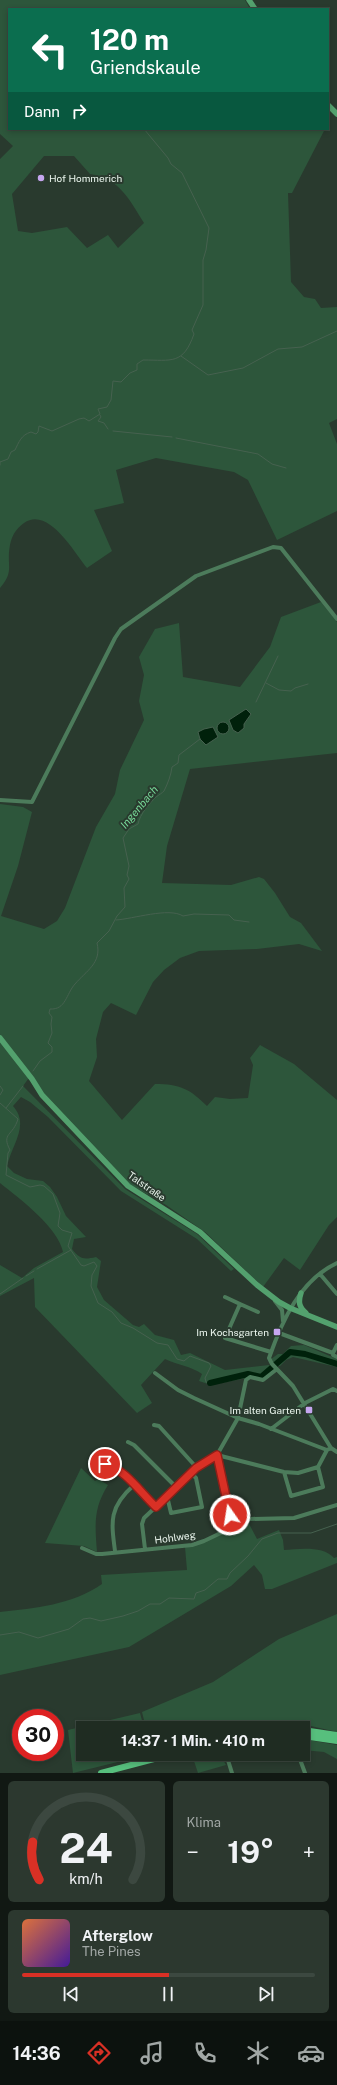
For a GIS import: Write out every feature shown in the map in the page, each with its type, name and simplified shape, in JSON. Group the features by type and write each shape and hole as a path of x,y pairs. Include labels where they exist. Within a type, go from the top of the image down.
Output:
{"main road":[{"path":"329,106 337,114"},
{"name":"Talstraße","path":"0,1038 42,1094 128,1186 200,1232 268,1294 290,1308 337,1327"},
{"path":"301,1293 299,1300 300,1306 312,1317"},
{"path":"310,1731 337,1735"},
{"path":"310,1737 337,1741"},
{"path":"101,1773 146,1761"}],"street":[{"path":"0,800 32,802 118,633 196,576 273,548 281,548 337,619"},
{"path":"329,1449 293,1386 275,1367 269,1358 290,1308 301,1293 320,1274 337,1263"},
{"path":"320,1274 337,1294"},
{"path":"268,1294 282,1310 283,1324"},
{"path":"225,1297 258,1312"},
{"path":"240,1304 225,1338 271,1352"},
{"path":"279,1333 333,1353 333,1356 337,1358"},
{"path":"333,1353 337,1344"},
{"path":"145,1549 142,1520 196,1468 217,1455 238,1418 246,1380 250,1377 263,1380 275,1367"},
{"path":"155,1373 178,1390 238,1418 337,1452"},
{"path":"271,1429 304,1403 336,1389"},
{"path":"154,1425 159,1426 196,1468"},
{"path":"128,1442 134,1445 176,1487"},
{"path":"217,1455 284,1472 298,1473 318,1467 329,1449"},
{"path":"217,1455 233,1526"},
{"path":"105,1464 121,1472 156,1507"},
{"path":"284,1472 290,1496 324,1487 318,1467"},
{"path":"167,1496 171,1513 202,1506 196,1478 191,1473"},
{"path":"115,1551 112,1526 113,1511 123,1494 134,1485"},
{"name":"Hohlweg","path":"82,1548 96,1554 198,1543 250,1519 294,1518 337,1505"},
{"path":"229,1761 232,1773"},
{"path":"301,1761 305,1773"}],"shaded area":[{"path":"0,0 245,0 249,8 8,8 8,130 324,130 292,193 288,193 291,282 304,297 315,299 321,308 337,307 337,419 329,423 337,444 337,511 277,540 248,480 234,472 156,458 116,470 124,503 94,510 112,551 87,568 60,533 42,521 33,519 24,523 13,535 9,552 9,572 5,582 0,588 0,159 13,146 0,134","holes":["44,156 74,156 90,174 109,180 123,191 144,223 118,248 108,235 87,248 67,227 32,233 18,231 12,194"]},
{"path":"321,602 337,622 337,753 190,769 167,846 162,883 231,885 259,877 264,879 290,917 301,923 322,951 299,944 257,949 199,951 180,958 164,970 153,982 136,1015 111,1003 103,1012 96,1039 97,1057 89,1081 122,1120 155,1084 178,1086 195,1095 207,1106 215,1097 230,1099 248,1098 253,1065 250,1058 260,1045 294,1064 337,1100 337,1217 329,1225 300,1270 284,1258 263,1287 205,1232 166,1205 129,1184 44,1095 31,1075 23,1086 125,1189 197,1234 234,1269 231,1271 197,1239 121,1191 48,1117 30,1102 21,1097 13,1106 18,1113 20,1128 7,1166 14,1173 27,1179 43,1181 50,1187 57,1197 66,1216 86,1237 74,1239 72,1249 82,1258 96,1257 101,1261 97,1287 104,1300 133,1325 139,1327 144,1324 155,1335 174,1340 181,1355 190,1353 225,1370 269,1365 273,1369 264,1377 252,1377 211,1385 199,1381 202,1374 198,1371 165,1359 141,1385 152,1403 137,1413 35,1307 34,1278 0,1296 0,1265 22,1278 34,1268 63,1252 60,1243 46,1223 0,1183 0,804 23,807 32,812 18,866 1,916 44,929 57,921 65,908 96,827 115,794 120,770 144,720 139,701 144,675 139,657 155,629 179,623 183,677 240,687 270,647 281,617","holes":["246,709 251,714 244,724 244,728 238,733 233,730 240,714"]},
{"path":"246,709 251,714 244,724 244,728 238,733 233,730 229,720"},
{"path":"223,722 227,724 229,728 227,732 223,734 219,732 217,728 219,724"},
{"path":"213,727 218,737 206,745 200,739 198,732"},
{"path":"304,1345 337,1359 337,1367 293,1357 286,1360 280,1366 277,1366 271,1359 278,1354 283,1354 291,1346"},
{"path":"81,1468 95,1481 98,1479 108,1485 97,1510 97,1552 84,1546 45,1543"},
{"path":"248,1522 257,1539 279,1530 283,1540 284,1550 317,1549 324,1551 334,1558 337,1557 337,1563 272,1589 265,1589 262,1575 254,1565 231,1586 129,1647 0,1675 0,1612 53,1604 78,1597 102,1584 101,1575 187,1570 185,1547"},
{"path":"337,1614 337,1732 310,1726 310,1721 144,1721 142,1712 213,1682 279,1639"},
{"path":"140,1713 142,1721 106,1721"},
{"path":"76,1728 76,1761 122,1761 73,1773 68,1730"},
{"path":"310,1740 337,1745 337,1759 324,1752 310,1751"},
{"path":"194,1761 224,1761 226,1765 198,1773"}],"waterway":[{"path":"0,465 0,462 8,459 11,452 15,450 21,439 31,432 36,434 39,426 52,431 79,419 84,418 89,421 100,414 98,409 107,407 111,400 113,381 121,382 130,373 137,370 137,364 143,360 175,359 181,356 190,344 194,334 192,330 203,305 203,260 209,228 182,173 171,164 168,158 145,130"},
{"path":"181,356 208,375 243,368 278,349 302,347 337,331"},
{"path":"100,415 101,417 98,421 104,423 108,429"},
{"path":"113,431 172,437"},
{"path":"176,438 258,454 272,464 286,468"},
{"name":"Ingenbach","path":"256,702 278,656"},
{"path":"266,683 279,690 291,691 295,688 308,684"},
{"name":"Ingenbach","path":"33,1071 40,1061 52,1052 52,1047 48,1043 52,1033 52,1017 49,1013 50,1009 55,1009 63,1004 75,984 92,966 97,956 97,943 109,931 117,916 125,907 124,888 129,879 127,875 129,866 123,838 129,829 138,824 143,813 156,797 164,791 172,767 178,763 179,755 200,739"},
{"path":"116,920 151,914 169,913 183,916 194,914 229,915 234,920 249,922"},
{"path":"0,1086 3,1090 0,1095"},
{"name":"Ingenbach","path":"6,1108 23,1086"},
{"path":"0,1103 18,1119 16,1125 7,1137 10,1150 8,1153 6,1175 30,1187 40,1185 44,1186 53,1194 60,1213 58,1226 62,1230 72,1233 68,1246 81,1265 84,1266 94,1262 97,1266 92,1275 91,1286 98,1303 112,1312 121,1323 133,1328 157,1343 168,1345 177,1359 184,1361 190,1356 209,1363 211,1366 205,1378 206,1382 210,1383"},
{"path":"37,1269 71,1250"},
{"path":"26,1276 34,1271"},
{"path":"0,1294 23,1278"},
{"path":"210,1383 248,1374 261,1377 290,1352 305,1354 337,1364"},
{"path":"0,1635 19,1632 38,1638 69,1629 83,1619 90,1618 101,1621 123,1616 138,1611 150,1604 160,1604 169,1598 194,1599 196,1593 205,1590 218,1579 227,1579 230,1573 248,1556 262,1539 278,1533 311,1533 337,1524"}],"place":[{"name":"Hof Hommerich","path":"41,178"},
{"name":"Im Kochsgarten","path":"277,1332"},
{"name":"Im alten Garten","path":"309,1410"}],"route":[{"path":"105,1464 121,1472 156,1507 196,1468 217,1455 230,1515"}]}
